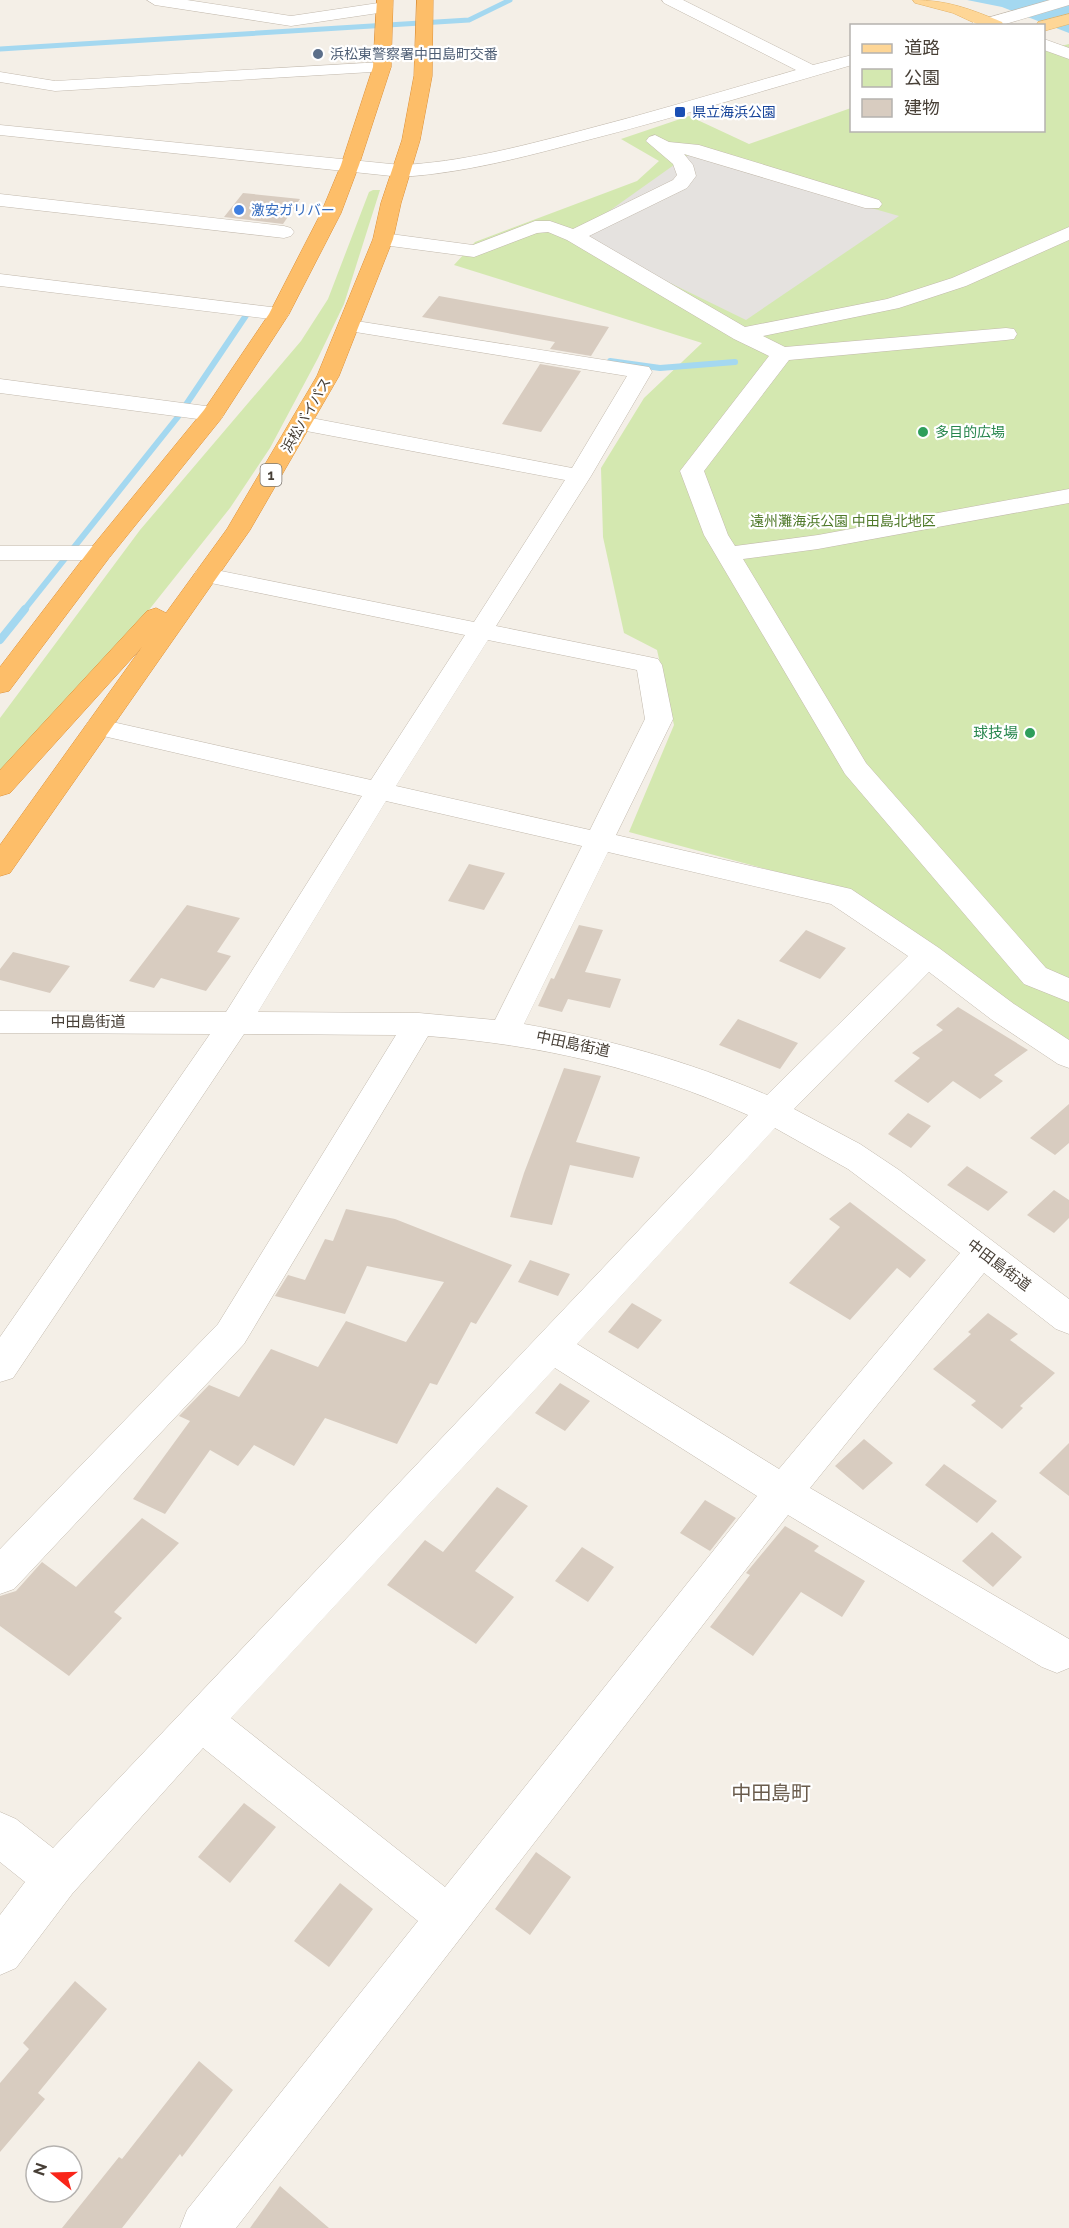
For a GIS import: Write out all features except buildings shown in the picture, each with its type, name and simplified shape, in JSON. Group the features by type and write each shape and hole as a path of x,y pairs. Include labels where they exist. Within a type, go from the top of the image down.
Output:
{"highway":[{"path":"0,685 93,553 279,314 331,213 350,165 382,66 384,13"},
{"name":"浜松バイパス","path":"0,866 238,530 328,376 383,239 418,111 426,15"},
{"path":"0,787 188,579 238,530"}],"main road":[{"path":"921,0 958,10 990,24"},
{"path":"1045,26 1069,19"}],"street":[{"path":"155,0 291,21 384,13"},
{"path":"670,0 811,71"},
{"path":"990,24 1068,0"},
{"path":"1045,44 1069,54"},
{"path":"3,133 400,171 463,165 624,125 850,61"},
{"path":"0,77 55,87 382,66"},
{"path":"40,101 55,87"},
{"path":"3,133 24,116"},
{"path":"574,236 680,184 687,176 686,168 667,147 624,125"},
{"path":"667,147 692,149 872,204"},
{"path":"0,200 284,232"},
{"path":"383,239 474,251 487,248 539,226 574,236 742,334 782,354 1006,334"},
{"path":"742,334 892,304 959,282 1069,233"},
{"path":"0,280 279,314"},
{"path":"0,1367 235,1023 378,792 579,476 641,372 350,326"},
{"path":"782,354 692,471 716,535 855,768 1035,976 1069,991"},
{"path":"0,386 204,412"},
{"path":"301,423 579,476"},
{"path":"728,555 818,542 1069,496"},
{"path":"0,553 93,553"},
{"path":"206,575 481,629 649,665 659,719 600,843 505,1031"},
{"path":"99,727 840,896 928,955 1003,1012 1069,1056"},
{"path":"0,1952 56,1878 201,1720 772,1110 928,955"},
{"name":"中田島街道","path":"0,1022 419,1024 505,1031 580,1044 663,1066 772,1110 858,1159 1069,1319"},
{"path":"0,1576 231,1334 419,1024"},
{"path":"205,2228 783,1492 981,1252"},
{"path":"552,1347 783,1492 1057,1654"},
{"path":"201,1720 449,1918"},
{"path":"0,1834 56,1878"}],"green space":[{"name":"遠州灘海浜公園 中田島北地区","path":"1069,44 1069,1044 844,890 629,832 674,725 657,650 624,633 603,537 601,468 644,398 702,343 454,265 475,242 637,181 659,161 621,139 689,116 749,144 850,108 850,132 1045,132 1045,48"},
{"path":"380,190 344,304 270,448 230,508 121,645 0,771 0,718 140,530 301,341 328,299 369,192"}],"shaded area":[{"path":"688,155 899,216 746,320 574,236"}],"water":[{"path":"967,0 1069,0 1069,33 1002,7"}],"waterway":[{"path":"0,49 469,20 510,0"},
{"path":"24,610 177,418 247,314"},
{"path":"610,361 660,368 735,362"},
{"path":"0,640 25,609"}],"place":[{"name":"浜松東警察署中田島町交番","path":"318,54"},
{"name":"県立海浜公園","path":"680,112"},
{"name":"激安ガリバー","path":"239,210"},
{"name":"多目的広場","path":"923,432"},
{"name":"球技場","path":"1030,733"}],"district":[{"name":"中田島町","path":"771,1793"}]}
